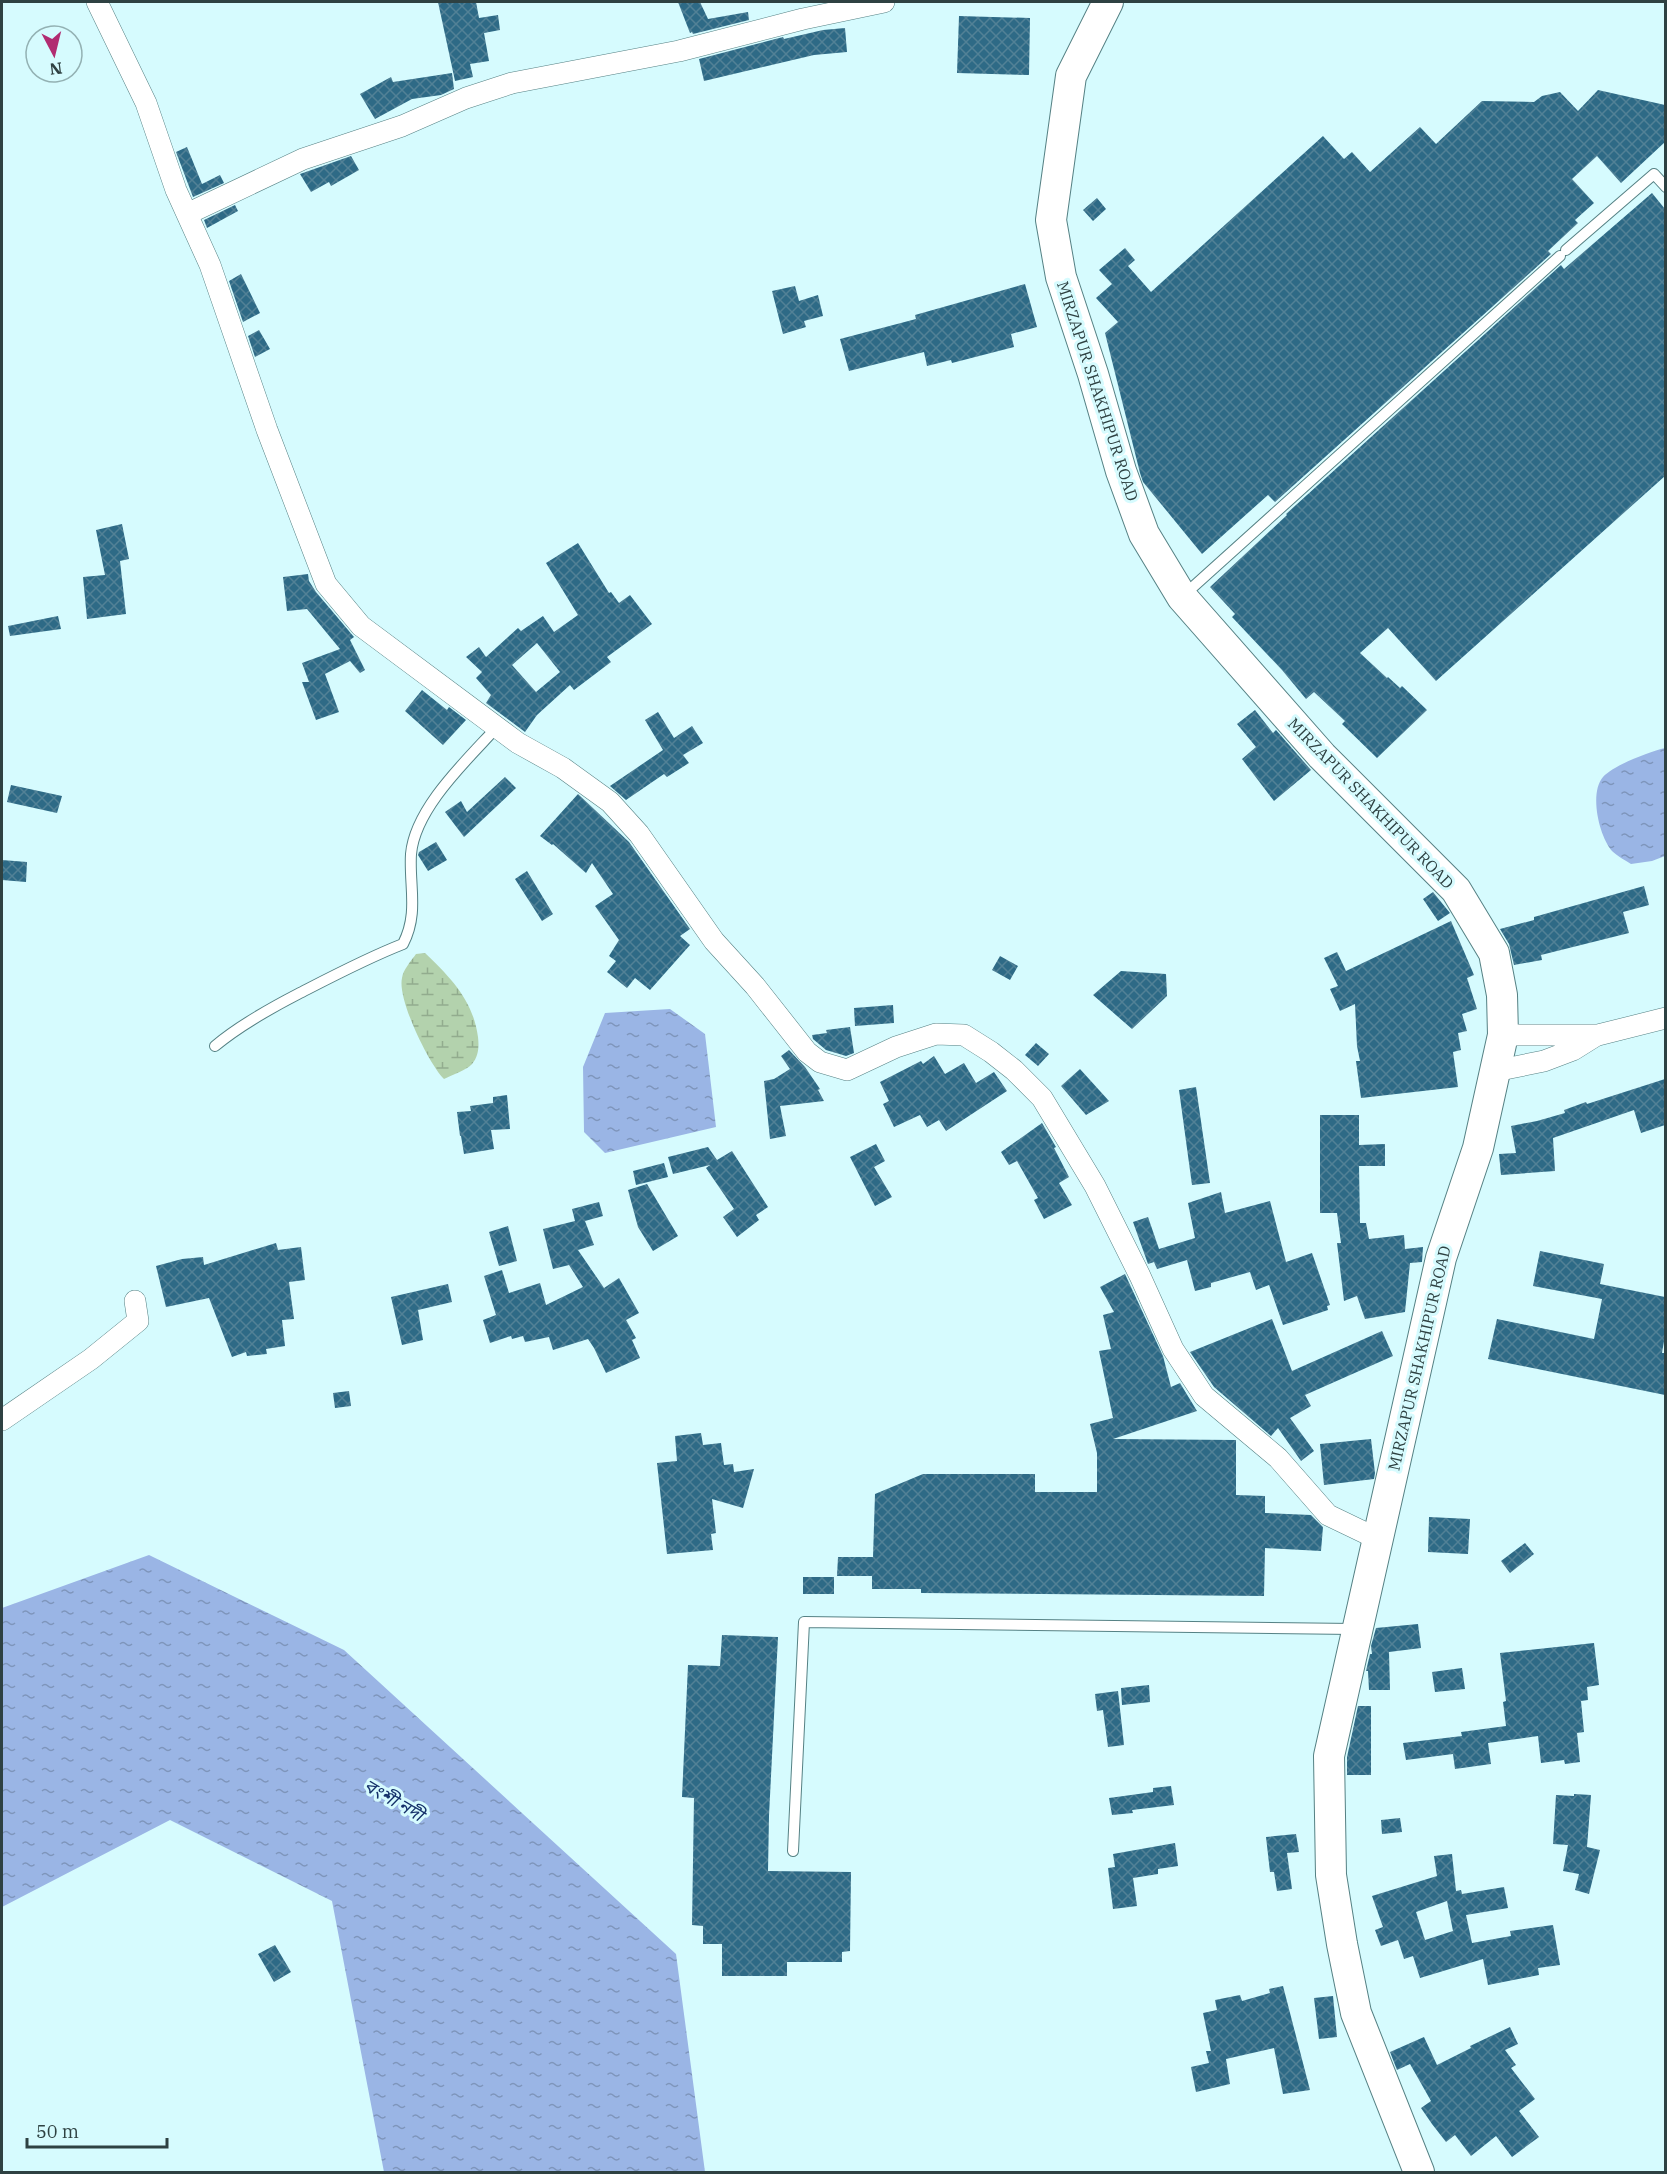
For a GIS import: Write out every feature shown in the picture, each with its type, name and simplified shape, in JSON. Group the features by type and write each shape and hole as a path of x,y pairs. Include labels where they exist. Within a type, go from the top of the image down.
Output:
{"main road":[{"name":"MIRZAPUR SHAKHIPUR ROAD","path":"1108,2 1071,76 1051,220 1061,277 1093,374 1121,471 1144,534 1182,597 1322,756 1456,890 1494,953 1502,995 1503,1035 1478,1148 1441,1258 1329,1756 1331,1875 1356,2013 1419,2172"}],"street":[{"path":"97,2 146,103 176,190 210,265 267,430 326,584 361,626 518,742 563,768 609,802 639,834 714,941 755,986 807,1052 820,1062 848,1070 896,1047 936,1034 964,1035 1014,1070 1042,1098 1095,1186 1173,1349 1204,1396 1278,1458 1328,1515 1378,1539"},
{"path":"187,214 303,159 402,126 466,98 512,83 679,51 884,2"},
{"path":"1503,1035 1598,1035 1665,1018"},
{"path":"1495,1071 1553,1057 1573,1050 1598,1035"},
{"path":"2,1420 91,1359 138,1321 135,1301"}],"lane":[{"path":"1182,597 1563,253 1654,174 1665,187"},
{"path":"215,1046 230,1033 290,998 362,960 403,944 409,932 414,898 411,853 418,830 436,795 497,727"},
{"path":"793,1851 804,1622 1358,1629"}],"green space":[{"path":"425,953 444,971 466,1001 478,1037 477,1054 472,1064 444,1079 430,1060 416,1031 404,1001 402,988 402,978 408,966 416,954"}],"water":[{"path":"1665,748 1665,856 1652,861 1631,864 1612,851 1603,835 1596,803 1599,784 1608,772 1615,768"},
{"path":"670,1009 705,1034 716,1127 605,1153 584,1132 583,1067 605,1013"},
{"name":"বংশী নদী","path":"149,1555 344,1650 676,1954 705,2172 384,2172 332,1901 170,1820 2,1907 2,1608"}],"building":[{"path":"438,2 476,2 479,18 498,15 500,30 484,33 489,61 470,64 473,77 455,81"},
{"path":"678,2 700,2 708,19 748,12 749,20 693,34 690,33"},
{"path":"959,16 1030,18 1029,75 957,73"},
{"path":"845,28 847,52 814,55 704,81 699,59 783,37 784,39 823,30"},
{"path":"452,73 454,89 441,95 412,99 375,119 360,94 391,77 393,82"},
{"path":"1598,90 1665,105 1665,142 1621,183 1597,156 1572,179 1594,203 1575,220 1578,223 1548,251 1551,254 1275,502 1268,495 1202,554 1143,482 1105,333 1118,322 1096,298 1112,284 1099,270 1125,248 1135,260 1128,266 1151,292 1323,136 1344,159 1352,152 1370,172 1420,127 1436,144 1482,101 1534,102 1542,96 1560,92 1578,111"},
{"path":"187,147 202,184 220,175 224,183 193,197 176,152"},
{"path":"351,156 359,170 331,186 329,182 311,192 300,174"},
{"path":"1652,193 1665,209 1665,476 1436,681 1388,628 1360,653 1387,678 1400,688 1402,686 1427,710 1377,758 1342,724 1345,721 1314,692 1306,699 1232,617 1235,614 1210,587 1286,514 1561,265 1564,269"},
{"path":"1097,198 1106,209 1093,221 1083,210"},
{"path":"235,205 238,211 207,228 204,220"},
{"path":"241,274 260,313 243,322 229,281"},
{"path":"1025,284 1037,327 1011,334 1014,347 952,363 951,360 927,366 924,352 849,371 840,339 916,319 915,315"},
{"path":"795,286 799,301 818,295 823,316 804,321 806,327 783,334 772,291"},
{"path":"259,330 270,349 255,357 248,336"},
{"path":"122,524 129,559 120,561 126,614 87,619 83,577 105,575 96,530"},
{"path":"578,543 609,593 611,592 619,603 630,595 652,624 607,657 611,662 574,690 570,685 537,715 525,732 486,703 491,695 476,678 482,672 466,657 479,647 486,657 518,628 521,631 543,616 554,632 578,615 546,563","holes":["537,643 560,672 536,692 512,665"]},
{"path":"308,574 309,581 316,592 354,637 350,640 365,670 360,673 350,661 325,674 339,712 316,720 302,682 309,682 302,663 340,649 307,609 287,611 283,577"},
{"path":"58,616 61,629 10,636 8,626"},
{"path":"422,690 447,710 449,707 466,720 443,745 405,711"},
{"path":"1255,710 1273,733 1276,730 1311,770 1274,801 1242,759 1256,747 1237,724"},
{"path":"658,712 674,738 692,726 703,743 683,755 689,763 667,777 664,774 626,800 610,786 663,750 645,720"},
{"path":"505,777 516,788 464,837 445,812 461,801 467,812"},
{"path":"11,785 62,796 57,813 7,802"},
{"path":"578,794 629,842 690,929 680,936 690,945 650,990 635,978 627,988 607,972 616,961 609,956 619,940 595,906 613,894 592,863 586,873 553,844 540,836"},
{"path":"436,842 447,860 428,871 418,855 419,852"},
{"path":"2,860 27,862 26,882 2,880"},
{"path":"527,871 553,914 542,921 515,879"},
{"path":"1644,886 1649,905 1623,912 1629,933 1541,955 1542,960 1514,965 1509,944 1500,929"},
{"path":"1433,892 1450,913 1438,921 1423,899"},
{"path":"1451,921 1474,975 1467,978 1477,1009 1462,1014 1467,1031 1458,1033 1461,1050 1453,1052 1458,1087 1361,1098 1356,1061 1360,1061 1355,1004 1340,1011 1330,989 1338,986 1324,958 1337,952 1346,971"},
{"path":"1000,956 1018,966 1010,980 992,970"},
{"path":"1121,971 1166,974 1167,996 1132,1029 1093,995"},
{"path":"893,1005 894,1023 855,1026 854,1008"},
{"path":"850,1027 854,1053 846,1056 826,1050 813,1039 812,1035 827,1033 826,1030"},
{"path":"1036,1043 1049,1054 1038,1066 1025,1055"},
{"path":"789,1050 805,1067 820,1089 818,1090 824,1101 780,1106 786,1136 770,1139 764,1081 774,1079 790,1069 781,1056"},
{"path":"934,1056 945,1074 964,1063 976,1083 994,1072 1007,1091 946,1131 939,1120 927,1127 920,1115 894,1127 883,1104 889,1101 880,1082 921,1061 923,1064"},
{"path":"1080,1069 1109,1101 1086,1115 1061,1086"},
{"path":"1665,1079 1665,1125 1641,1133 1634,1110 1553,1138 1555,1171 1501,1175 1499,1154 1516,1153 1511,1126 1565,1113 1564,1110 1586,1102 1587,1104"},
{"path":"1196,1087 1210,1183 1192,1185 1179,1090"},
{"path":"507,1095 510,1129 491,1130 494,1149 464,1154 457,1112 471,1111 470,1106 493,1103 493,1097"},
{"path":"1320,1115 1359,1115 1359,1145 1385,1144 1385,1166 1359,1166 1360,1223 1366,1223 1369,1239 1404,1235 1405,1249 1423,1247 1422,1262 1410,1263 1405,1312 1365,1319 1357,1296 1344,1301 1337,1243 1341,1243 1337,1213 1320,1213"},
{"path":"1042,1123 1069,1177 1059,1183 1072,1205 1044,1219 1034,1200 1038,1198 1017,1161 1009,1165 1001,1152"},
{"path":"876,1144 885,1161 874,1167 892,1197 875,1206 850,1157"},
{"path":"708,1147 717,1160 732,1151 768,1207 756,1215 759,1220 737,1237 723,1217 734,1209 706,1168 710,1165 673,1174 668,1157"},
{"path":"664,1163 668,1177 636,1185 633,1171"},
{"path":"647,1184 678,1236 653,1251 638,1227 628,1190"},
{"path":"1221,1192 1225,1213 1270,1201 1286,1262 1312,1253 1330,1305 1327,1306 1328,1310 1283,1325 1269,1285 1256,1290 1250,1272 1211,1283 1211,1287 1195,1291 1187,1260 1157,1269 1154,1262 1148,1264 1133,1222 1148,1217 1159,1249 1195,1238 1188,1203"},
{"path":"599,1202 603,1216 585,1221 594,1245 578,1250 604,1288 619,1278 639,1313 626,1320 636,1338 632,1340 640,1358 606,1373 588,1339 553,1350 549,1337 525,1342 523,1336 512,1339 511,1336 490,1343 483,1320 496,1315 484,1276 502,1270 509,1293 540,1283 546,1305 583,1287 569,1265 553,1269 543,1229 575,1221 572,1209"},
{"path":"508,1226 517,1261 499,1266 489,1232"},
{"path":"276,1243 278,1250 301,1247 305,1280 289,1282 294,1319 282,1320 285,1346 266,1349 267,1354 247,1356 246,1352 232,1357 209,1298 166,1307 156,1266 182,1259 203,1257 204,1265"},
{"path":"1540,1251 1604,1264 1600,1284 1665,1297 1665,1335 1662,1353 1665,1353 1665,1395 1488,1359 1497,1319 1594,1339 1602,1299 1533,1286"},
{"path":"1125,1274 1163,1356 1171,1387 1180,1383 1197,1411 1113,1439 1236,1440 1236,1495 1265,1496 1265,1513 1311,1515 1323,1527 1321,1551 1265,1548 1264,1596 921,1593 921,1589 872,1589 872,1576 837,1576 838,1557 873,1557 875,1494 923,1474 1035,1474 1035,1492 1097,1492 1097,1453 1090,1424 1113,1418 1099,1351 1111,1349 1103,1315 1114,1312 1100,1287"},
{"path":"448,1284 452,1302 418,1310 423,1340 402,1345 391,1297"},
{"path":"1272,1319 1292,1371 1382,1331 1393,1356 1305,1395 1311,1406 1290,1418 1314,1451 1301,1461 1278,1428 1271,1436 1214,1387 1190,1352"},
{"path":"349,1391 351,1406 335,1408 333,1393"},
{"path":"701,1433 703,1445 721,1443 724,1465 733,1464 734,1472 754,1469 743,1508 712,1499 716,1533 711,1534 713,1550 667,1554 657,1463 677,1461 675,1436"},
{"path":"1371,1439 1374,1479 1324,1485 1320,1444"},
{"path":"1429,1517 1470,1519 1468,1554 1428,1552"},
{"path":"1525,1543 1534,1554 1510,1573 1501,1561"},
{"path":"803,1577 834,1577 834,1594 803,1594"},
{"path":"1418,1624 1421,1648 1389,1652 1390,1690 1369,1690 1368,1671 1366,1671 1370,1654 1372,1654 1371,1646 1376,1628"},
{"path":"722,1635 778,1637 768,1871 851,1872 850,1951 842,1952 842,1962 787,1962 787,1976 722,1976 722,1944 703,1944 703,1926 692,1925 694,1798 682,1797 688,1665 720,1666"},
{"path":"1594,1643 1599,1685 1587,1687 1588,1700 1581,1701 1584,1732 1577,1733 1580,1762 1565,1764 1564,1760 1541,1763 1538,1736 1488,1743 1491,1764 1455,1769 1453,1754 1406,1760 1403,1743 1462,1736 1461,1732 1506,1726 1503,1702 1506,1701 1500,1653"},
{"path":"1462,1668 1465,1689 1435,1692 1432,1672"},
{"path":"1149,1685 1150,1702 1122,1705 1121,1688"},
{"path":"1118,1691 1124,1745 1108,1747 1103,1710 1097,1711 1095,1694"},
{"path":"1358,1706 1371,1706 1371,1775 1347,1775 1347,1757"},
{"path":"1171,1786 1174,1805 1112,1815 1109,1798 1153,1792 1153,1788"},
{"path":"1574,1794 1591,1795 1587,1847 1600,1850 1589,1894 1575,1890 1579,1874 1563,1871 1568,1845 1553,1844 1556,1795 1574,1796"},
{"path":"1400,1818 1402,1832 1382,1834 1381,1820"},
{"path":"1296,1834 1299,1852 1287,1853 1292,1889 1277,1891 1274,1872 1270,1872 1266,1837"},
{"path":"1175,1843 1178,1866 1158,1869 1158,1874 1133,1878 1137,1906 1113,1909 1108,1868 1115,1867 1113,1854"},
{"path":"1452,1854 1456,1891 1461,1890 1462,1894 1504,1887 1508,1908 1466,1915 1472,1943 1511,1936 1510,1931 1553,1925 1560,1965 1538,1968 1539,1975 1488,1985 1483,1959 1420,1978 1413,1956 1404,1959 1398,1940 1381,1946 1375,1930 1383,1927 1372,1896 1437,1876 1434,1856","holes":["1447,1901 1453,1931 1425,1940 1416,1912"]},
{"path":"275,1945 291,1972 274,1982 258,1954"},
{"path":"1283,1986 1310,2090 1283,2094 1274,2048 1226,2059 1230,2084 1196,2092 1191,2067 1209,2063 1206,2051 1211,2051 1203,2013 1217,2010 1215,2000 1240,1995 1242,2001 1270,1993 1269,1989"},
{"path":"1333,1996 1337,2037 1319,2039 1314,1998"},
{"path":"1510,2027 1518,2044 1505,2050 1516,2065 1511,2068 1535,2099 1519,2111 1539,2137 1512,2157 1496,2136 1471,2156 1455,2135 1446,2142 1421,2108 1431,2101 1410,2064 1397,2070 1390,2052 1424,2037 1437,2065"}]}
